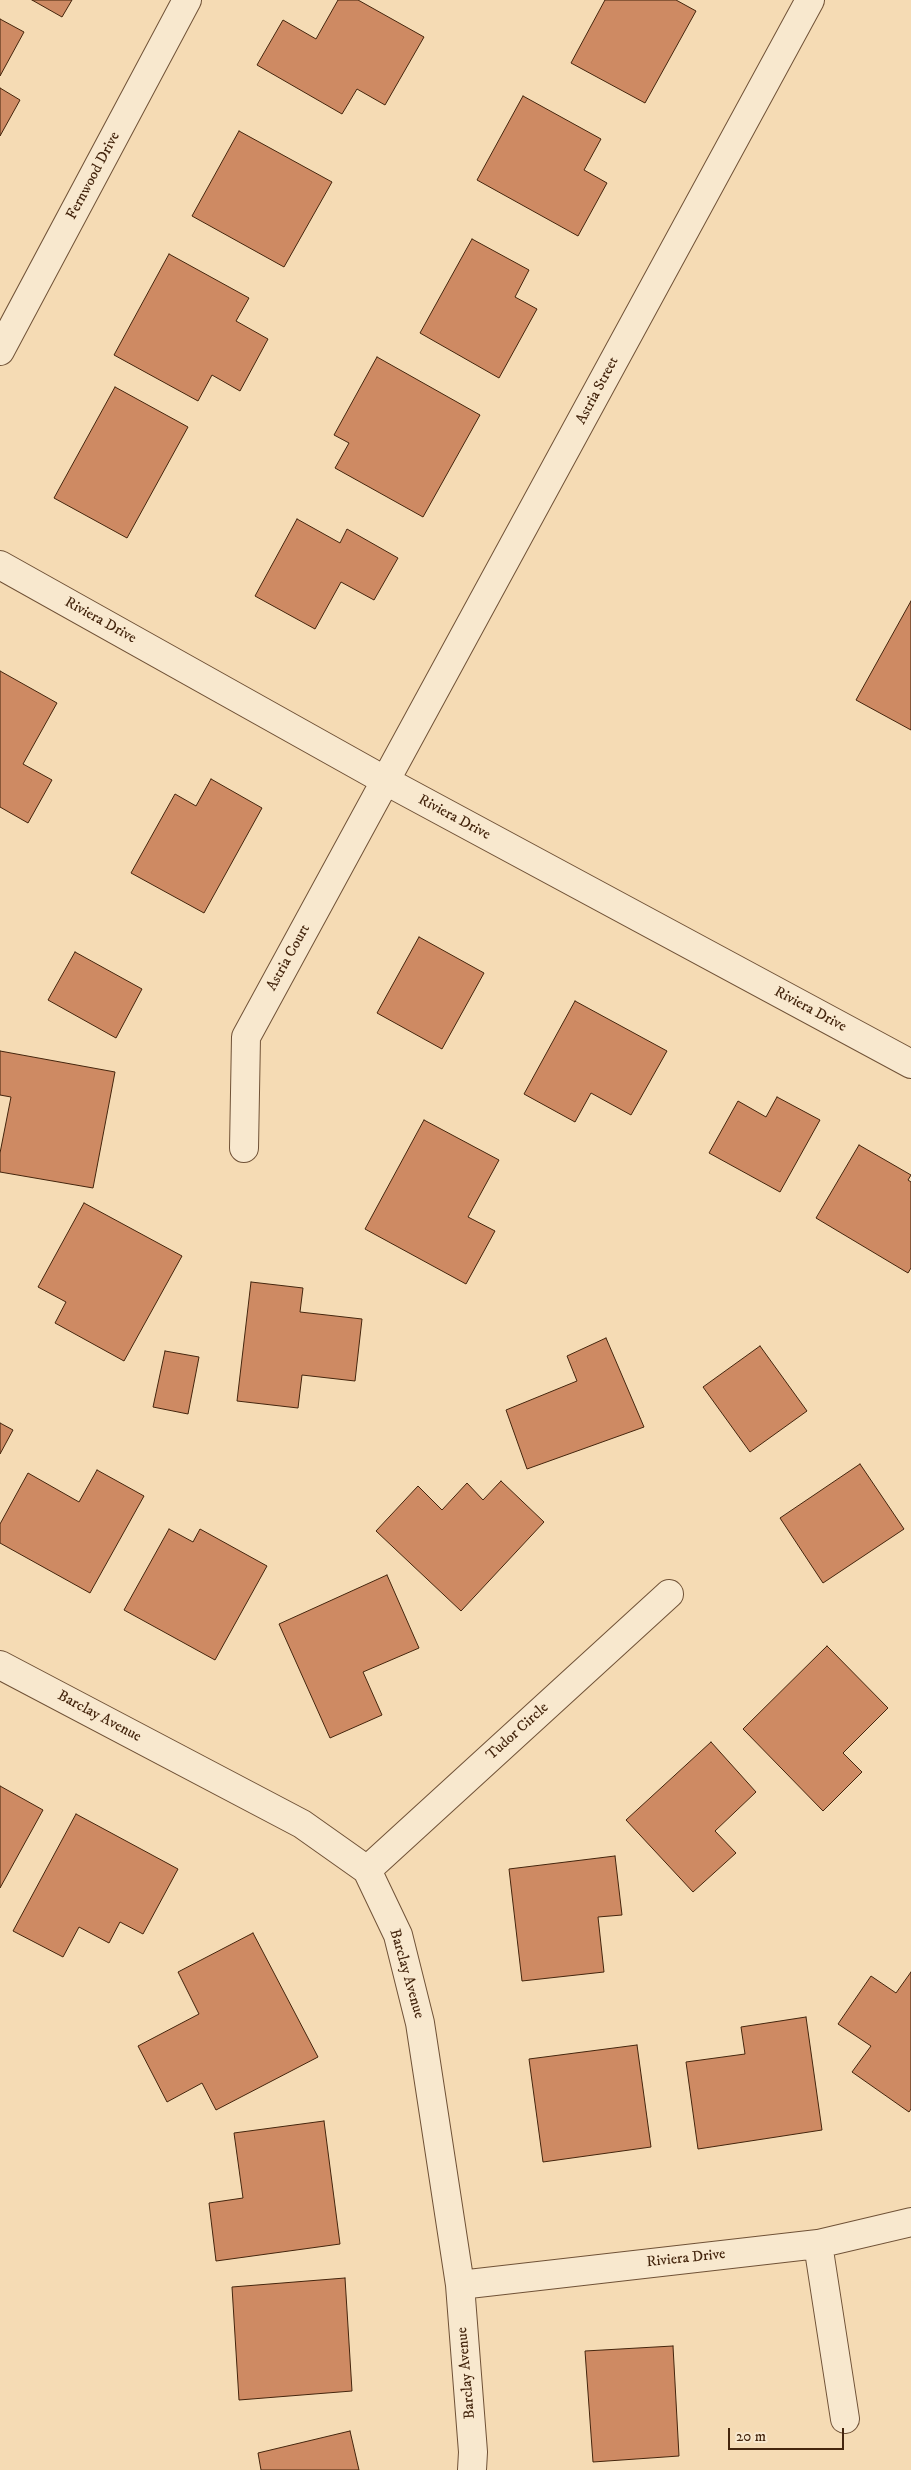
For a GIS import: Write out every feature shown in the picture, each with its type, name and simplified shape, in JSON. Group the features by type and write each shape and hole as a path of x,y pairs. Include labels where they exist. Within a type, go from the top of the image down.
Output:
{"street":[{"name":"Fernwood Drive","path":"0,351 187,0"},
{"name":"Astria Street","path":"386,781 810,0"},
{"name":"Riviera Drive","path":"0,565 386,781 911,1064"},
{"name":"Astria Court","path":"244,1148 246,1037 386,781"},
{"name":"Tudor Circle","path":"367,1870 670,1594"},
{"name":"Barclay Avenue","path":"0,1665 302,1824 367,1870 398,1935 420,2023 460,2284 473,2452 472,2470"},
{"name":"Riviera Drive","path":"460,2284 818,2244 911,2222"},
{"path":"818,2244 845,2419"}],"building":[{"path":"32,0 72,0 62,17"},
{"path":"338,0 358,0 424,37 385,105 357,89 342,114 257,65 283,20 316,39"},
{"path":"605,0 676,0 696,11 645,103 571,63"},
{"path":"0,19 24,32 0,76"},
{"path":"0,88 20,100 0,136"},
{"path":"523,96 601,139 584,170 607,183 578,236 477,180"},
{"path":"239,131 332,182 284,267 192,216"},
{"path":"472,239 529,270 515,297 537,309 499,378 420,333"},
{"path":"169,254 249,298 236,321 268,339 240,391 212,375 198,401 114,355"},
{"path":"377,357 480,415 423,517 335,468 349,443 334,435"},
{"path":"115,387 188,427 127,538 54,498"},
{"path":"297,519 340,543 347,529 398,558 374,600 341,582 315,629 255,596"},
{"path":"911,601 911,730 856,700"},
{"path":"0,671 57,703 23,764 52,780 28,823 0,807"},
{"path":"211,779 262,808 204,913 131,873 175,794 196,806"},
{"path":"419,937 484,973 442,1049 377,1013"},
{"path":"75,952 142,989 116,1038 48,1000"},
{"path":"575,1001 667,1051 631,1115 591,1093 575,1122 524,1094"},
{"path":"0,1051 115,1072 93,1188 0,1172 0,1153 11,1097 0,1095"},
{"path":"777,1097 820,1120 780,1192 709,1153 738,1101 766,1117"},
{"path":"424,1120 499,1160 468,1217 495,1231 466,1284 365,1229"},
{"path":"859,1145 911,1175 908,1180 911,1182 911,1268 908,1273 816,1218"},
{"path":"84,1203 182,1256 124,1361 55,1323 66,1302 38,1287"},
{"path":"251,1282 303,1288 300,1312 362,1319 355,1381 302,1375 298,1408 237,1401"},
{"path":"606,1338 644,1427 527,1469 506,1410 577,1381 567,1356"},
{"path":"760,1346 807,1411 750,1452 703,1387"},
{"path":"165,1351 199,1357 188,1414 153,1407"},
{"path":"0,1423 13,1430 0,1454"},
{"path":"860,1464 904,1529 823,1583 780,1518"},
{"path":"97,1470 144,1496 90,1593 0,1543 0,1524 28,1473 79,1502"},
{"path":"501,1481 544,1522 461,1611 376,1531 418,1486 442,1510 467,1483 483,1500"},
{"path":"169,1529 193,1542 200,1529 267,1566 215,1660 124,1610"},
{"path":"387,1575 419,1648 363,1672 382,1715 330,1738 279,1624"},
{"path":"827,1646 888,1708 843,1753 862,1772 823,1811 743,1729"},
{"path":"711,1742 756,1792 715,1831 736,1853 693,1892 626,1820"},
{"path":"0,1786 43,1810 0,1888"},
{"path":"76,1814 178,1869 143,1934 120,1922 109,1943 79,1927 63,1957 13,1931"},
{"path":"615,1856 622,1915 598,1917 604,1972 522,1981 509,1869"},
{"path":"253,1933 318,2057 216,2110 202,2083 167,2102 138,2046 199,2014 178,1972"},
{"path":"911,1972 911,2109 909,2112 852,2072 871,2046 838,2024 871,1976 896,1993"},
{"path":"806,2017 822,2130 698,2149 686,2062 745,2054 741,2027"},
{"path":"637,2045 651,2147 543,2162 529,2059"},
{"path":"324,2121 340,2244 216,2261 209,2203 243,2198 234,2133"},
{"path":"345,2278 352,2391 239,2400 232,2287"},
{"path":"673,2346 679,2456 593,2462 585,2351"},
{"path":"350,2431 359,2470 261,2470 258,2453"}]}
